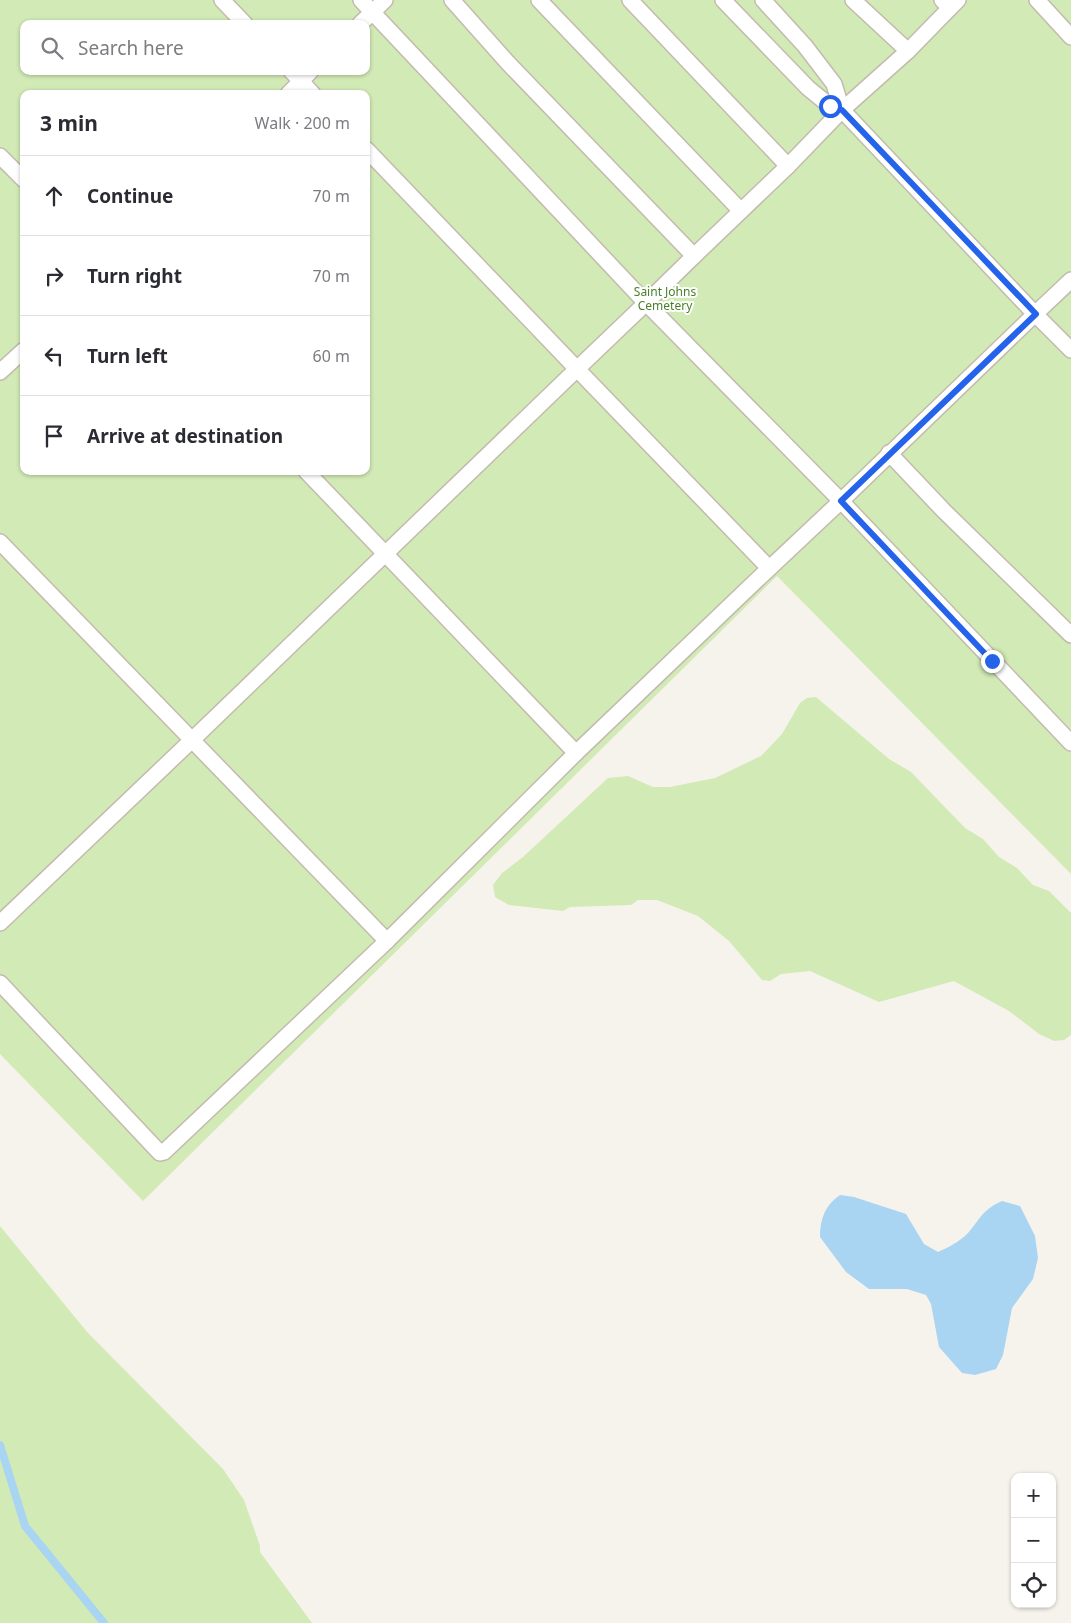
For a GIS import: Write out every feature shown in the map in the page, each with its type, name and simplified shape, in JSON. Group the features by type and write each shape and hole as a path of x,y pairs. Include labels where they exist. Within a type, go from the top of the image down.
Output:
{"lane":[{"path":"222,0 241,20"},
{"path":"361,0 646,303 841,501 1071,743"},
{"path":"364,20 385,0"},
{"path":"452,0 508,63 694,256"},
{"path":"539,0 741,211"},
{"path":"630,0 788,166"},
{"path":"723,0 808,88 830,106 842,110"},
{"path":"762,0 805,46 834,84 842,110 1071,350"},
{"path":"853,0 908,51"},
{"path":"1036,0 1071,37"},
{"path":"0,924 788,166 842,110 908,51 950,3"},
{"path":"291,90 301,75 310,90"},
{"path":"370,153 769,568"},
{"path":"0,156 20,176"},
{"path":"0,982 160,1153 164,1152 387,941 576,752 1071,280"},
{"path":"0,372 20,354"},
{"path":"889,453 944,511 1071,635"},
{"path":"310,475 576,752"},
{"path":"0,542 387,941"}],"green space":[{"name":"Saint Johns Cemetery","path":"0,0 1071,0 1071,874 777,576 143,1201 0,1054"},
{"path":"816,697 889,759 911,772 965,828 983,839 999,857 1017,868 1033,885 1049,891 1071,913 1071,1035 1064,1040 1054,1041 1039,1034 1009,1011 954,981 879,1002 810,971 781,974 770,981 762,980 729,941 698,916 657,900 638,900 631,905 570,907 563,911 509,905 495,897 493,885 502,873 523,857 608,778 628,776 653,787 670,787 715,778 761,756 782,734 800,703 807,698"},
{"path":"0,1226 88,1333 223,1469 244,1500 260,1546 260,1552 312,1623 0,1623"}],"water":[{"path":"840,1195 854,1197 906,1214 924,1244 938,1252 965,1236 982,1215 995,1204 1002,1201 1020,1206 1035,1236 1038,1258 1033,1279 1012,1308 1003,1355 996,1369 975,1375 962,1373 939,1347 931,1304 926,1295 907,1289 869,1289 846,1272 820,1237 824,1213"}],"waterway":[{"path":"0,1445 25,1526 104,1623"}],"route":[{"path":"830,106 842,110 1036,314 841,501 992,661"}]}
